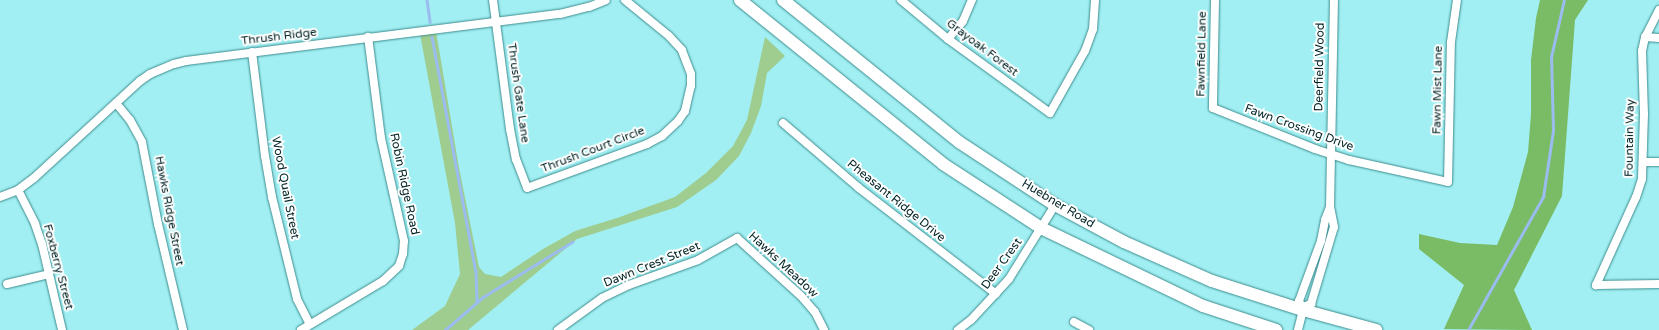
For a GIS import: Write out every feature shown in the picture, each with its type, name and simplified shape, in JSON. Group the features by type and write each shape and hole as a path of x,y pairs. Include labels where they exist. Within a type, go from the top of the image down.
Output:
{"main road":[{"path":"740,0 943,164 1041,228 1202,306 1276,330"},
{"name":"Huebner Road","path":"783,0 959,142 1055,205 1124,242 1212,281 1376,330"}],"street":[{"name":"Thrush Gate Lane","path":"493,0 512,143 527,188"},
{"name":"Thrush Ridge","path":"0,197 18,190 140,81 150,74 174,64 252,52 575,11 606,0"},
{"name":"Thrush Court Circle","path":"527,188 647,144 662,136 678,121 685,111 691,86 691,74 682,50 669,36 625,0"},
{"name":"Grayoak Forest","path":"901,0 948,39 1050,112 1085,51 1093,29 1095,0"},
{"path":"948,39 962,21 972,0"},
{"name":"Fawnfield Lane","path":"1213,108 1215,0"},
{"name":"Deerfield Wood","path":"1330,207 1324,220 1321,241 1299,301 1303,309 1311,304 1333,234 1334,221 1330,207 1330,154 1334,0"},
{"name":"Fawn Mist Lane","path":"1448,182 1451,42 1457,0"},
{"name":"Fountain Way","path":"1659,10 1645,37 1642,59 1644,162 1642,179 1636,197 1596,285 1659,284"},
{"name":"Robin Ridge Road","path":"301,330 383,281 399,266 403,254 404,241 381,138 368,37"},
{"path":"1645,37 1659,38"},
{"name":"Wood Quail Street","path":"252,52 265,156 272,197 297,299 310,324"},
{"name":"Hawks Ridge Street","path":"116,103 130,120 142,142 158,224 183,330"},
{"name":"Fawn Crossing Drive","path":"1213,108 1349,160 1448,182"},
{"name":"Pheasant Ridge Drive","path":"783,123 859,188 996,294"},
{"path":"1644,162 1659,162"},
{"name":"Foxberry Street","path":"18,190 35,224 49,274 62,330"},
{"name":"Deer Crest","path":"958,330 996,294 1009,279 1055,205"},
{"name":"Dawn Crest Street","path":"558,330 577,314 609,295 629,285 698,260 737,238"},
{"name":"Hawks Meadow","path":"737,238 801,296 815,312 824,330"},
{"path":"7,284 49,274"},
{"path":"1298,330 1303,309"},
{"path":"1074,322 1089,330"}],"green space":[{"path":"1540,0 1588,0 1575,20 1562,196 1514,290 1532,330 1444,329 1464,285 1419,249 1419,234 1460,243 1497,245 1513,207 1528,152 1531,114 1531,60 1536,18"},
{"path":"436,31 459,168 479,267 485,274 501,277 543,249 575,231 617,218 675,197 706,173 733,146 747,120 765,37 785,56 767,73 761,106 751,133 739,156 716,180 677,207 577,239 468,330 412,330 445,306 460,274 455,223 420,34"}],"waterway":[{"path":"427,0 430,22"},
{"path":"1468,330 1543,197 1553,131 1551,57 1564,0"},
{"path":"432,37 476,271 477,302"},
{"path":"445,330 483,297 572,242"}]}
